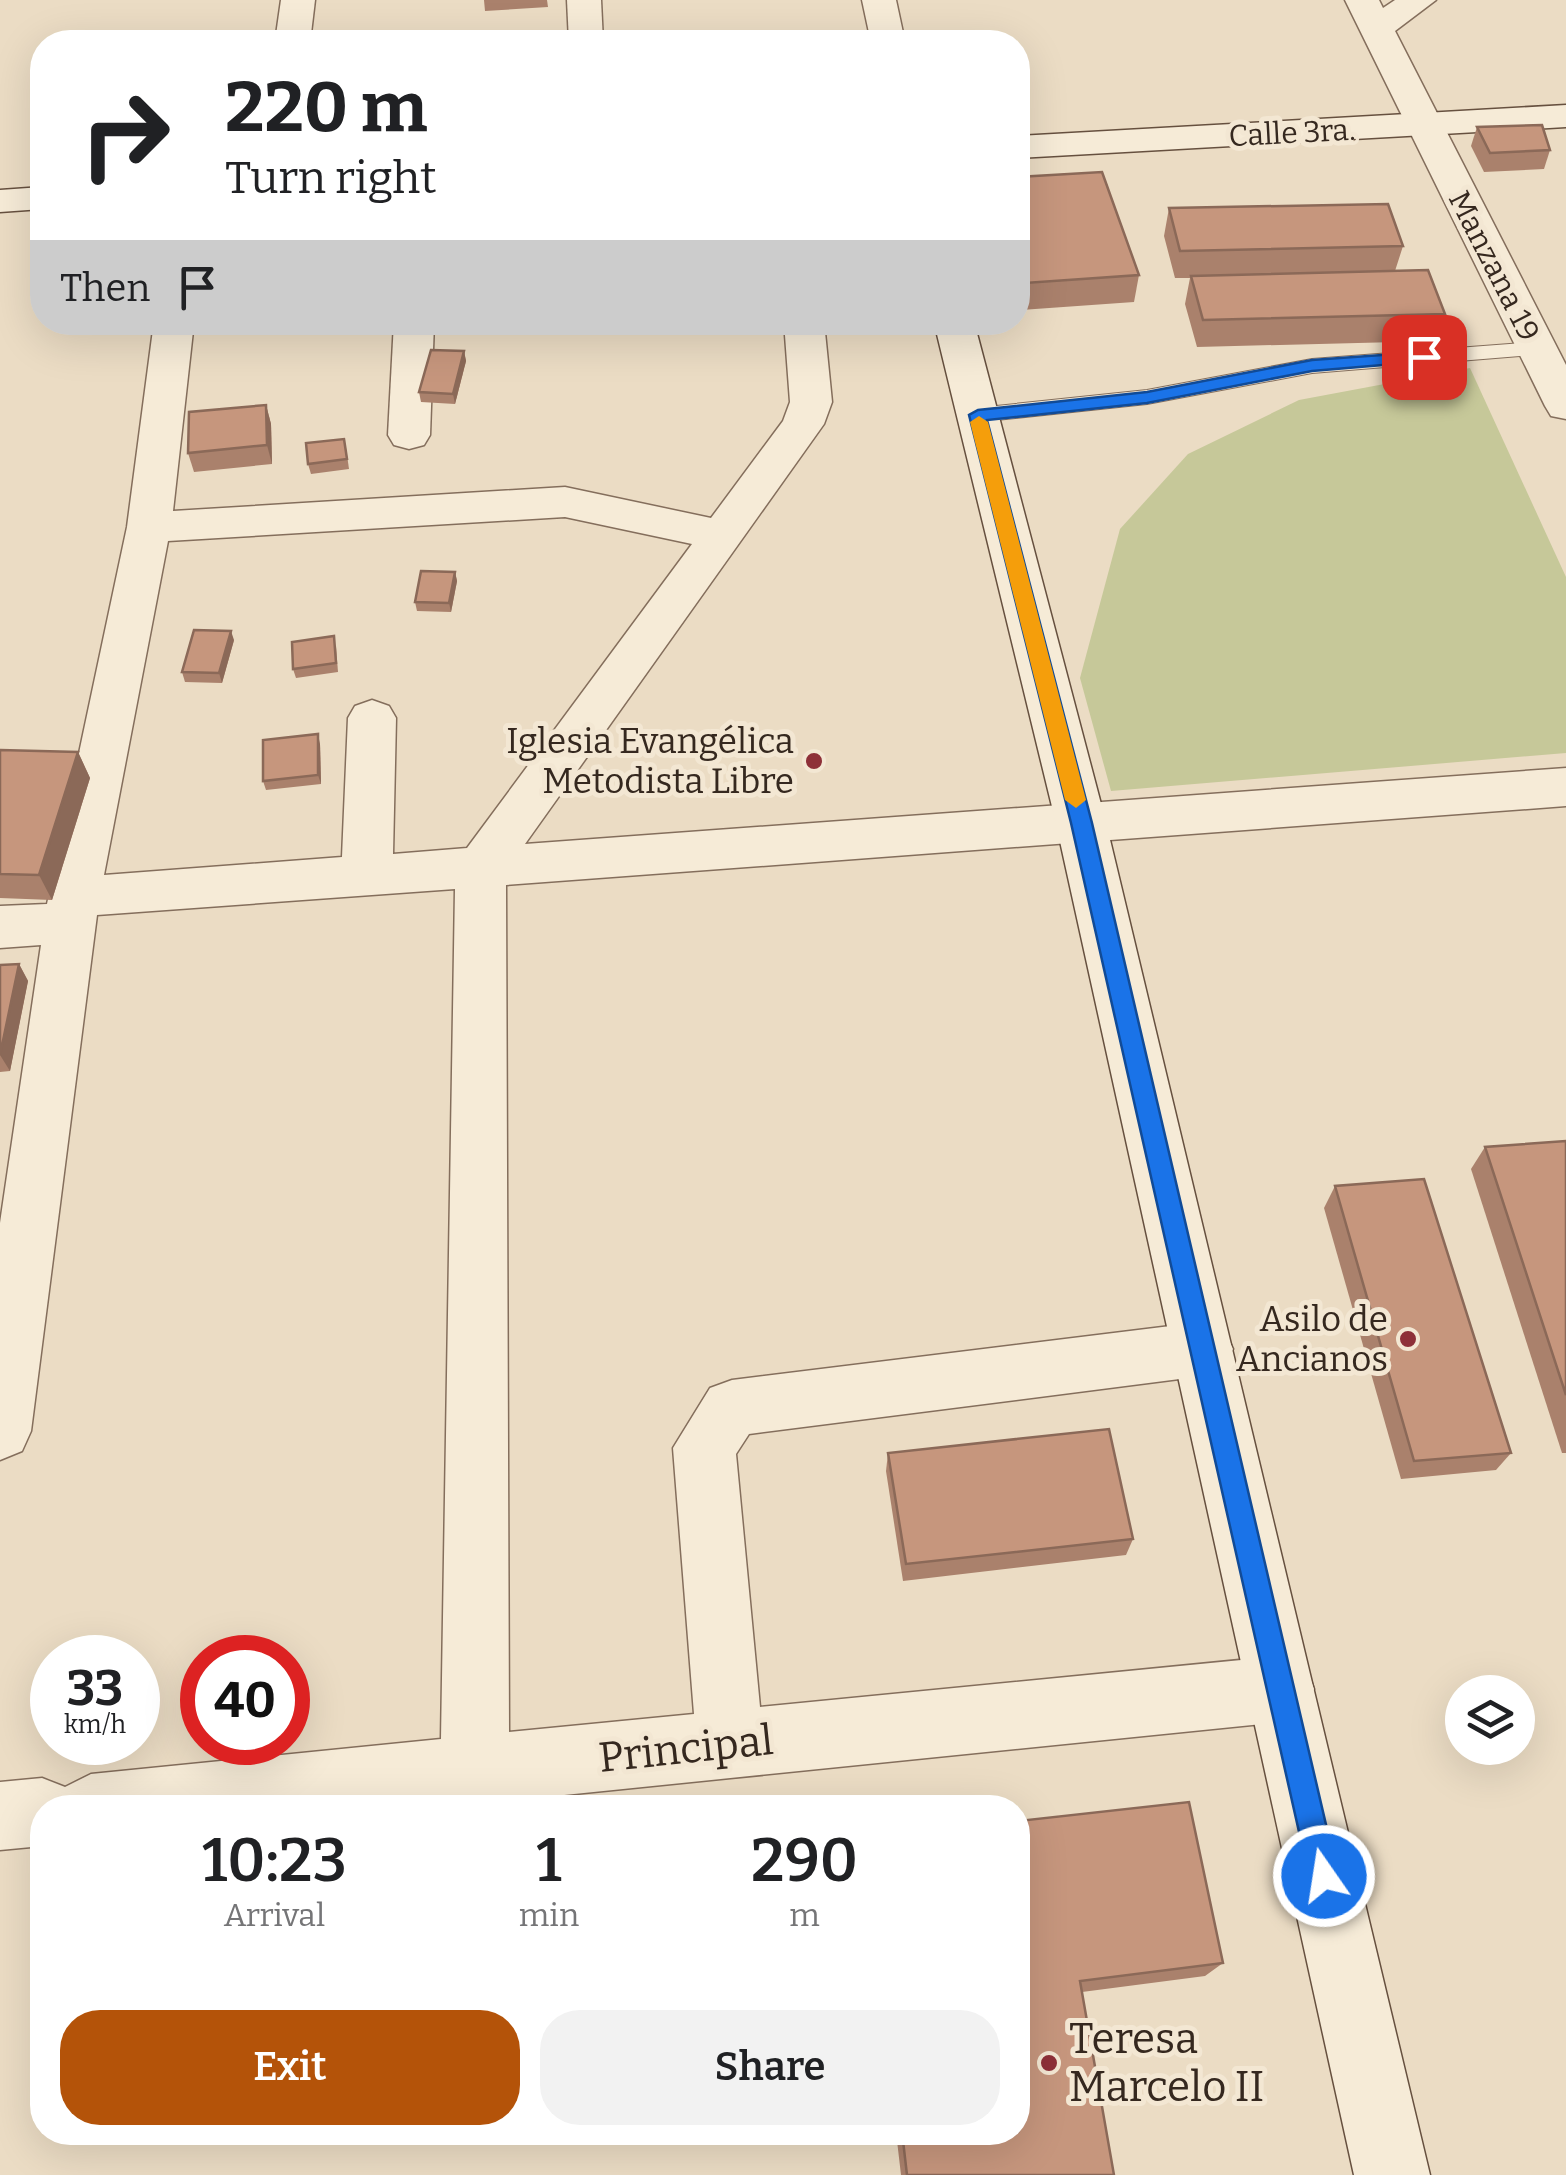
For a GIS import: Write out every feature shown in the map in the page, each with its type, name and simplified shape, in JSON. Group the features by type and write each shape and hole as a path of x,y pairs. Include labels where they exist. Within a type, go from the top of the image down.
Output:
{"street":[{"path":"294,30 298,0"},
{"path":"584,0 585,30"},
{"path":"880,0 886,30"},
{"path":"1369,14 1420,0"},
{"name":"Manzana 19","path":"1369,14 1566,406"},
{"name":"Calle 3ra.","path":"1030,146 1566,116"},
{"path":"0,201 30,199"},
{"path":"0,1430 72,910 150,527 172,335"},
{"path":"409,434 413,335"},
{"path":"475,1770 481,867 804,424 811,402 805,335"},
{"path":"957,335 1082,823 1392,2175"},
{"path":"150,527 565,502 722,535"},
{"path":"367,875 372,718"},
{"path":"0,927 72,910 367,875 1566,787"},
{"path":"730,1744 704,1448 732,1408 1203,1349"},
{"name":"Principal","path":"222,1795 1281,1690"},
{"path":"0,1816 30,1813"}],"lane":[{"path":"978,415 1147,397 1312,366 1536,348"}],"green space":[{"path":"1470,368 1566,577 1566,753 1111,791 1080,678 1120,529 1188,454 1299,400"}],"building":[{"path":"1542,125 1550,150 1490,153 1477,127"},
{"path":"1102,172 1139,275 1030,283 1030,176"},
{"path":"1388,204 1403,246 1180,251 1169,208"},
{"path":"1428,270 1445,314 1203,320 1191,276"},
{"path":"431,350 464,351 453,394 419,392"},
{"path":"266,405 267,445 188,453 189,412"},
{"path":"344,439 347,459 308,464 306,443"},
{"path":"421,571 455,572 449,603 415,602"},
{"path":"194,630 231,631 219,673 182,672"},
{"path":"334,636 336,663 293,669 292,642"},
{"path":"318,734 318,775 263,781 263,740"},
{"path":"0,750 78,752 39,875 0,874"},
{"path":"19,964 0,1055 0,965"},
{"path":"1566,1141 1566,1395 1485,1147"},
{"name":"Asilo de Ancianos","path":"1424,1179 1511,1453 1414,1461 1335,1186"},
{"path":"1109,1429 1133,1539 906,1564 888,1453"},
{"name":"Teresa Marcelo II","path":"1189,1802 1223,1963 1080,1981 1114,2175 907,2175 904,2145 1030,2145 1030,1820"}],"slow traffic":[{"path":"979,422 1076,800"}],"place":[{"name":"Iglesia Evangélica Metodista Libre","path":"814,761"},
{"name":"Asilo de Ancianos","path":"1408,1339"},
{"name":"Teresa Marcelo II","path":"1049,2063"}],"route":[{"path":"1324,1876 1082,823 978,415 1147,397 1312,366 1424,357"}]}
